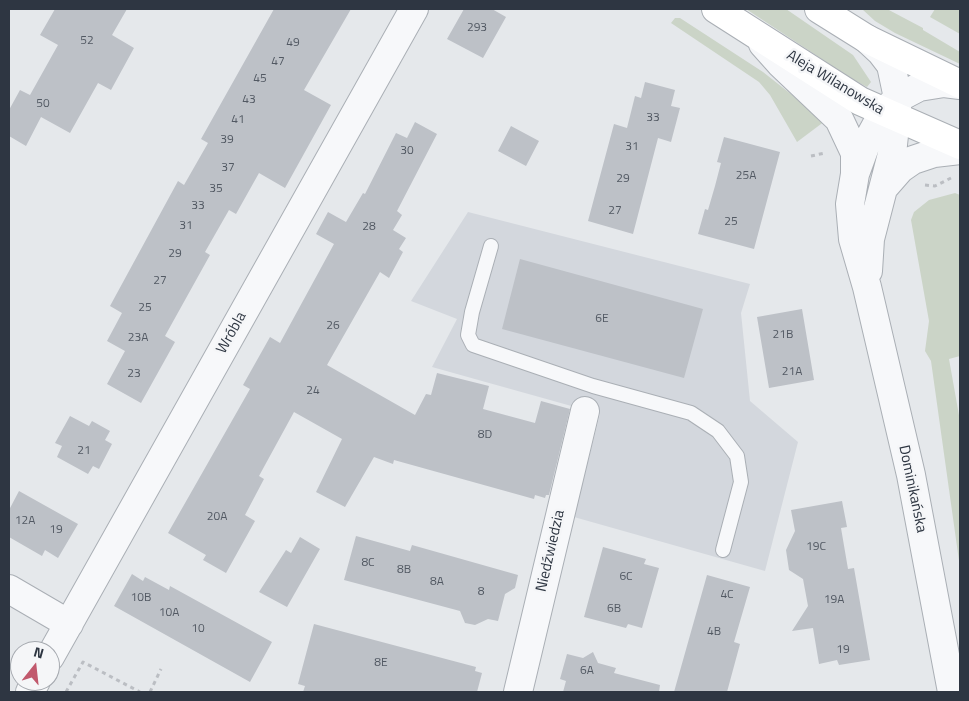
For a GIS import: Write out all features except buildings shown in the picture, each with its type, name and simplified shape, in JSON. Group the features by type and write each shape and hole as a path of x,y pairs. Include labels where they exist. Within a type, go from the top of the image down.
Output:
{"main road":[{"name":"Aleja Wilanowska","path":"716,9 836,88 892,110 960,145"},
{"path":"819,9 867,39 960,85"}],"street":[{"name":"Wróbla","path":"59,641 414,9"},
{"name":"Dominikańska","path":"755,35 780,63 839,119 855,152 856,174"},
{"name":"Dominikańska","path":"867,39 891,65 892,110 886,185 870,239 867,287"},
{"path":"892,110 919,87 931,84 960,85"},
{"name":"Dominikańska","path":"892,110 866,144 851,190 850,219 853,239 867,287 911,475 952,692"},
{"name":"Dominikańska","path":"886,185 900,169 913,160 934,153 960,150"},
{"name":"Niedźwiedzia","path":"518,692 589,398"},
{"path":"9,589 69,624"}],"lane":[{"path":"491,246 472,312 468,335 473,345 589,398 691,413 718,432 737,456 741,482 723,550"}],"path":[{"path":"811,156 834,151"},
{"path":"935,186 936,191"},
{"path":"66,692 83,662 140,692"},
{"path":"150,692 161,669"}],"shaded area":[{"path":"746,9 786,9 853,55 871,82 867,87 852,79"},
{"path":"862,9 887,9 923,28 923,30 960,52 960,64 895,33 875,21"},
{"path":"935,9 960,9 960,34 930,17"},
{"path":"675,18 680,18 763,72 825,121 797,142 770,95 759,82 671,23"},
{"path":"955,193 960,195 960,356 949,359 960,421 960,568 931,361 925,351 929,321 911,220 914,212 929,200"},
{"path":"468,212 750,284 741,313 750,401 798,442 765,571 574,517 600,414 432,367 457,319 411,301"}]}
